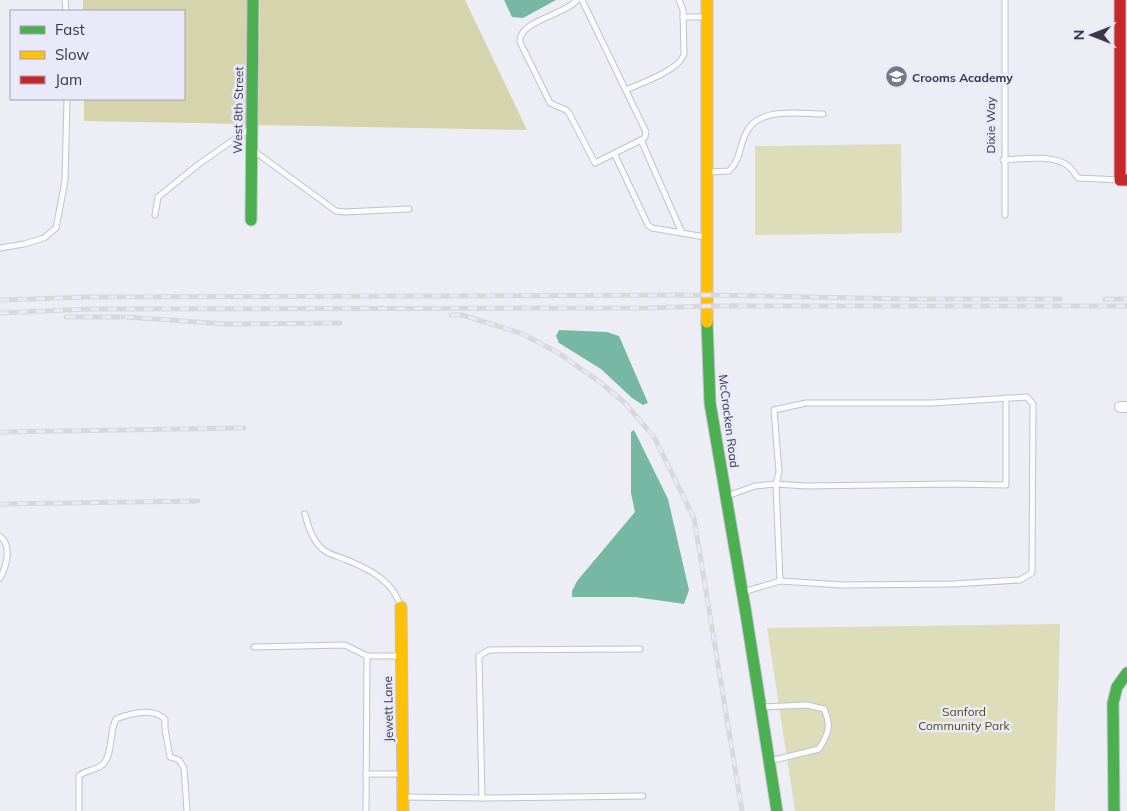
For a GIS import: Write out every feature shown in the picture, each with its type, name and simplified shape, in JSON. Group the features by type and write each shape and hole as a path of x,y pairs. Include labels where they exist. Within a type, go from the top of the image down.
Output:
{"street":[{"name":"West 8th Street","path":"251,220 253,0"},
{"name":"McCracken Road","path":"707,0 708,359 710,403 777,811"},
{"path":"1120,0 1124,180"},
{"name":"Jewett Lane","path":"401,607 403,811"},
{"path":"1114,811 1113,703 1116,687 1127,673"}],"lane":[{"path":"577,0 570,6 525,28 519,37 550,103 568,112 595,163 646,137 646,132 582,0"},
{"path":"626,90 674,68 683,59 683,17 682,4 679,0"},
{"name":"Dixie Way","path":"1005,0 1003,160 1005,215"},
{"path":"683,17 708,17"},
{"path":"0,248 44,238 56,228 65,181 67,100"},
{"path":"708,172 728,171 736,163 745,134 750,126 761,118 772,114 823,114"},
{"path":"155,215 158,197 199,164 252,127"},
{"path":"641,140 682,234"},
{"path":"252,150 336,211 409,209"},
{"path":"614,153 648,225 652,228 708,238"},
{"name":"Dixie Way","path":"1003,160 1042,158 1067,165 1078,178 1124,180"},
{"path":"742,592 780,581 842,585 953,584 1020,580 1032,573 1033,404 1027,397 933,403 806,403 774,410 780,472 776,484 780,581"},
{"path":"726,496 755,486 776,484 806,486 1006,485 1006,398"},
{"path":"305,514 308,526 317,544 325,551 371,571 397,594 401,607"},
{"path":"0,536 7,547 7,557 5,569 0,578"},
{"path":"254,647 345,645 367,656 401,656"},
{"path":"482,798 480,656 489,650 640,649"},
{"path":"366,811 367,656"},
{"path":"761,708 807,705 824,709 827,716 828,734 819,750 769,761"},
{"path":"79,811 79,776 103,765 107,760 112,726 116,720 139,712 152,712 165,718 170,757 179,760 184,768 187,811"},
{"path":"366,774 403,774"},
{"path":"403,797 643,796"}],"green space":[{"path":"901,144 902,233 755,235 755,146"},
{"name":"Sanford Community Park","path":"1060,624 1055,811 795,811 767,628"}],"shaded area":[{"path":"83,0 247,0 246,124 84,121 84,100 185,100 185,10 83,10"},
{"path":"260,0 465,0 527,130 258,125"},
{"path":"504,0 556,0 523,18 512,17"},
{"path":"559,330 607,332 619,336 648,403 643,405 632,398 601,369 559,343 556,336"},
{"path":"634,430 668,499 689,590 684,604 635,597 572,597 572,591 577,581 635,512 631,493 631,432"}],"railway":[{"path":"0,300 89,297 707,295 910,299 1060,299"},
{"path":"1105,299 1127,299"},
{"path":"0,313 90,309 1127,306"},
{"path":"451,315 462,315 523,334 560,354 601,383 625,403 654,437 694,518 742,811"},
{"path":"66,317 121,317"},
{"path":"125,317 226,324 340,323"},
{"path":"0,432 244,428"},
{"path":"0,504 198,501"}],"traffic: fast":[{"path":"251,220 253,0"},
{"path":"707,322 710,403 777,811"},
{"path":"1114,811 1113,703 1117,687 1127,673"}],"traffic: slow":[{"path":"707,0 707,322"},
{"path":"401,607 403,811"}],"traffic: jam":[{"path":"1120,0 1120,180 1127,180"}],"place":[{"name":"Crooms Academy","path":"896,77"}]}
